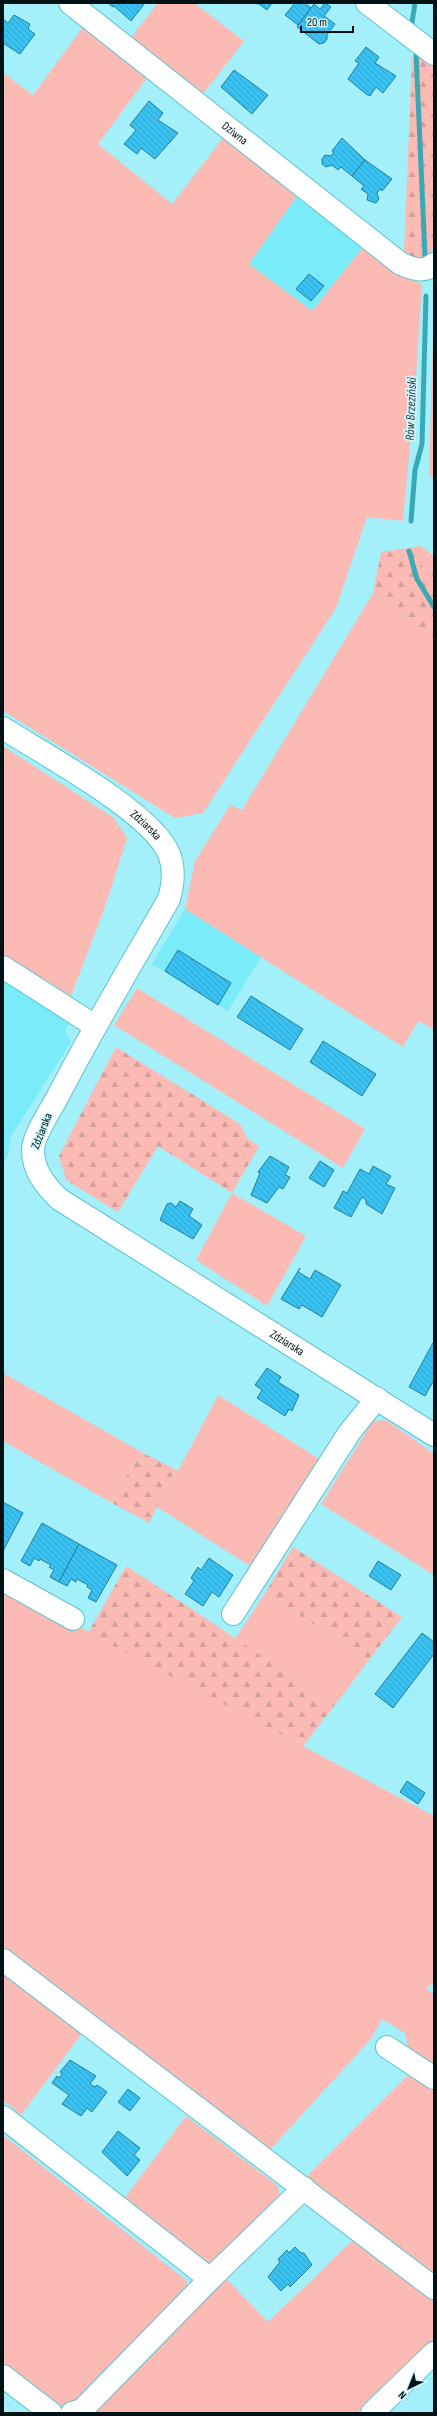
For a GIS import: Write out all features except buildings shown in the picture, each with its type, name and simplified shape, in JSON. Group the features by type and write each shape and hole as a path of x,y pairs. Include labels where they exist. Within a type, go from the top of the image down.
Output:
{"street":[{"name":"Dziwna","path":"70,3 401,264 418,271 426,269 434,264"},
{"path":"367,3 434,54"},
{"name":"Zdziarska","path":"3,728 131,810 157,836 169,854 174,880 169,899 95,1026 41,1129 33,1148 34,1164 43,1184 66,1203 257,1325 377,1398 434,1435"},
{"path":"3,967 95,1026"},
{"path":"233,1614 349,1433 377,1398"},
{"path":"3,1580 73,1619"},
{"path":"3,1960 434,2288"},
{"path":"387,2047 434,2078"},
{"path":"3,2117 210,2279"},
{"path":"72,2413 82,2410 210,2279 304,2188"},
{"path":"372,2413 434,2353"},
{"path":"3,2376 51,2413"}],"shaded area":[{"path":"297,196 363,247 313,312 249,264"},
{"path":"185,909 261,957 228,1011 152,964"},
{"path":"3,975 73,1019 65,1031 71,1042 10,1138 8,1156 3,1164"}],"green space":[{"path":"158,3 194,3 244,41 202,95 130,39"},
{"path":"83,27 147,78 98,144 172,204 223,138 297,196 249,264 312,311 363,247 408,279 422,284 415,392 403,521 367,517 336,608 203,813 175,818 3,711 3,73 33,95"},
{"path":"422,50 434,58 434,240 432,251 419,262 404,251 412,58"},
{"path":"434,300 434,479 429,475"},
{"path":"421,546 434,556 434,573 421,565"},
{"path":"421,546 421,565 434,573 434,637 373,593 381,552"},
{"path":"373,593 434,637 434,1030 418,1021 403,1047 185,909 195,861 230,805 242,810"},
{"path":"3,746 114,818 127,838 105,907 71,996 3,954"},
{"path":"137,988 365,1129 343,1168 114,1025"},
{"path":"116,1047 240,1124 247,1138 259,1146 232,1193 158,1146 118,1212 66,1180 59,1156"},
{"path":"232,1193 306,1236 267,1306 196,1260"},
{"path":"3,1373 145,1454 131,1468 112,1503 3,1441"},
{"path":"218,1395 324,1462 255,1569 157,1507 175,1469 178,1471"},
{"path":"386,1420 434,1454 434,1575 321,1504 373,1421"},
{"path":"145,1454 175,1469 149,1523 112,1503 131,1468"},
{"path":"293,1547 402,1617 369,1660 265,1593"},
{"path":"126,1566 335,1705 303,1746 88,1633"},
{"path":"3,1586 434,1816 434,1981 426,1989 434,1994 434,2069 409,2052 405,2033 382,2019 370,2040 268,2152 3,1954"},
{"path":"265,1593 369,1660 335,1705 235,1639"},
{"path":"3,1968 82,2027 80,2036 21,2115 3,2100"},
{"path":"412,2071 434,2085 434,2278 303,2180"},
{"path":"186,2116 278,2186 280,2199 217,2262 206,2263 124,2199"},
{"path":"3,2135 187,2281 187,2289 70,2409 59,2409 3,2366"},
{"path":"353,2240 390,2270 434,2298 434,2339 357,2413 94,2413 226,2278 268,2322"}],"waterway":[{"name":"Rów Brzeziński","path":"412,23 415,3"},
{"name":"Rów Brzeziński","path":"416,53 425,256"},
{"name":"Rów Brzeziński","path":"411,521 415,470 422,444 426,296"},
{"name":"Rów Brzeziński","path":"409,551 417,579 434,607"}]}
